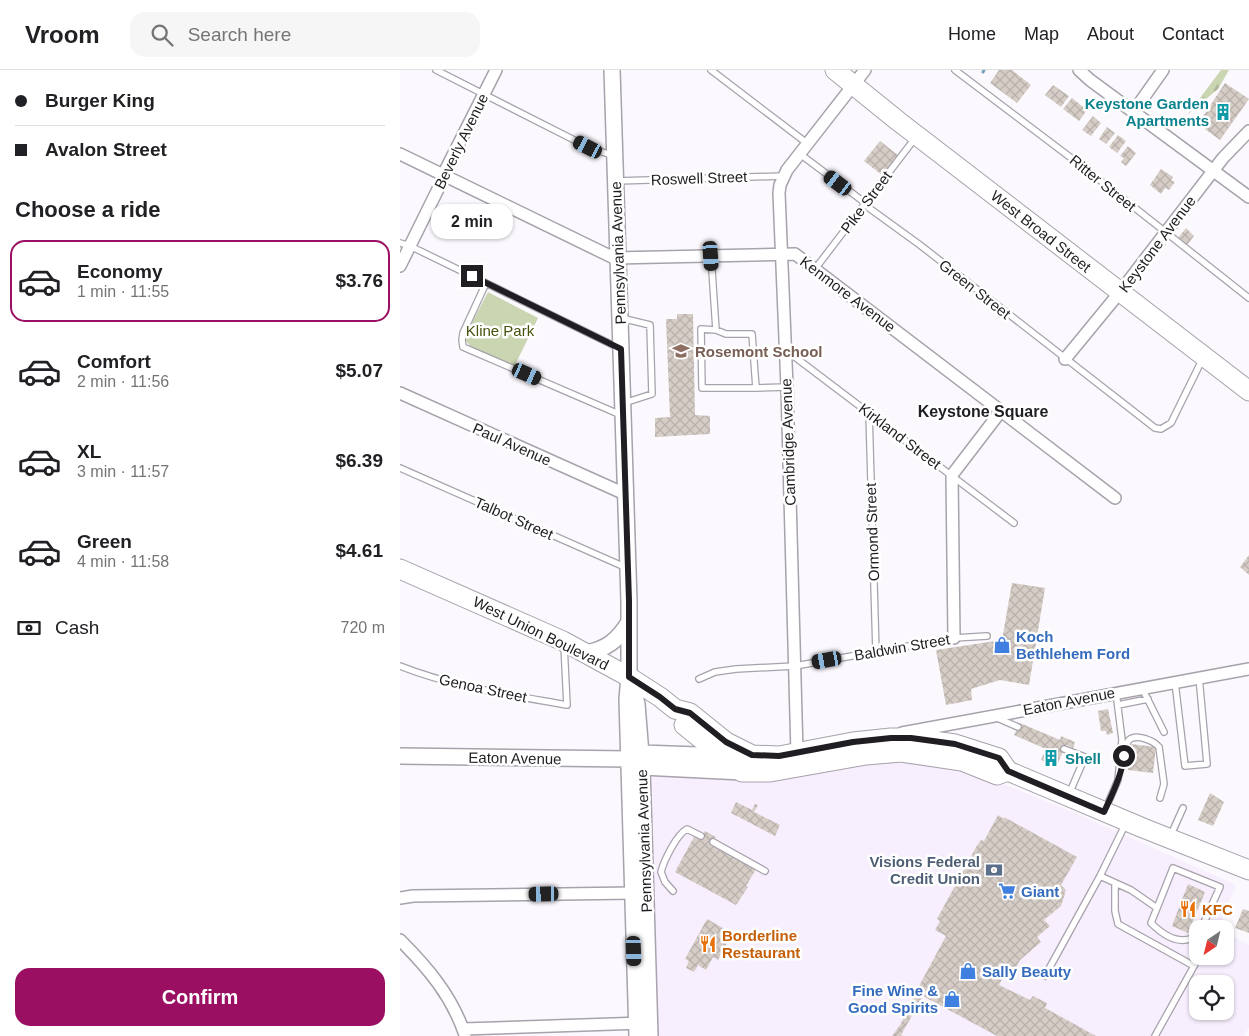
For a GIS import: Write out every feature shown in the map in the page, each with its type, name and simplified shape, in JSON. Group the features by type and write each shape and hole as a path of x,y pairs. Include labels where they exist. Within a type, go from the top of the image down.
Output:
{"main road":[{"name":"West Broad Street","path":"835,70 859,77 917,135 1249,391"},
{"name":"West Union Boulevard","path":"400,568 586,653 629,677 675,709 690,713 726,742 752,755 779,756 853,742 891,738 911,738 955,744 999,758 1008,771 1249,870"},
{"name":"West Union Boulevard","path":"675,709 680,721 742,772 770,772 866,755 902,752 962,761 997,774 1008,771"}],"street":[{"name":"Beverly Avenue","path":"400,266 405,245 442,181 443,175 496,70"},
{"name":"Pennsylvania Avenue","path":"612,70 628,568 629,677 627,699 637,760 643,1030"},
{"path":"1079,70 1249,197"},
{"path":"1134,111 1163,70"},
{"name":"Cambridge Avenue","path":"797,753 787,387 778,193 783,176 859,77"},
{"name":"Keystone Avenue","path":"1065,359 1120,292 1213,170 1249,130"},
{"name":"Kenmore Avenue","path":"400,154 614,258 794,254 1115,498"},
{"name":"Paul Avenue","path":"400,393 625,494"},
{"path":"954,638 952,475 1001,411"},
{"path":"586,653 601,650 615,642 629,622"},
{"name":"Eaton Avenue","path":"891,738 916,729 1249,669"},
{"name":"Eaton Avenue","path":"400,756 637,760 752,755"},
{"name":"Pennsylvania Avenue","path":"637,760 633,893 643,1030"},
{"name":"Eaton Avenue","path":"637,760 742,772"},
{"path":"400,898 413,896 633,893"},
{"path":"400,940 427,968 438,983 464,1032 643,1030"}],"lane":[{"path":"436,70 588,147 615,157"},
{"path":"711,70 808,144"},
{"name":"Ritter Street","path":"955,70 1087,170 1249,298"},
{"name":"Pike Street","path":"815,269 864,202 917,135"},
{"name":"Green Street","path":"800,154 1155,428 1161,429 1171,423 1204,356"},
{"name":"Roswell Street","path":"616,181 783,176"},
{"path":"405,245 621,349"},
{"path":"711,256 716,330"},
{"path":"486,284 463,333 463,346 622,410 652,394 650,325 620,318"},
{"path":"756,388 752,334 726,334 716,330 701,329 702,388 756,388 787,387"},
{"name":"Kirkland Street","path":"785,350 1014,523"},
{"name":"Ormond Street","path":"869,413 876,652"},
{"name":"Talbot Street","path":"400,468 628,568"},
{"name":"Baldwin Street","path":"699,679 715,672 795,666 954,638 987,636"},
{"name":"Genoa Street","path":"400,666 432,678 460,685 567,705 563,641"},
{"path":"1175,682 1185,766 1207,764 1199,677"},
{"path":"1145,687 1148,699 1164,732"},
{"path":"1104,812 1118,780 1122,740 1116,692"},
{"path":"1118,705 1148,699"},
{"path":"992,716 1018,728"},
{"path":"1118,774 1123,767 1126,746 1129,740 1133,738 1150,739 1156,742 1159,747 1164,784 1160,798"},
{"path":"1064,748 1085,757 1069,796"},
{"path":"1170,839 1183,808"},
{"path":"1045,976 1100,876 1127,821"},
{"path":"673,891 665,882 661,872 676,840 687,829 702,836"},
{"path":"713,842 765,870"},
{"path":"1189,939 1178,941 1157,929 1151,923 1173,868 1220,887 1205,920"},
{"path":"1100,876 1131,890 1157,908"},
{"path":"1116,883 1115,911 1118,924 1194,966 1155,1036"}],"shaded area":[{"path":"904,757 978,774 1075,813 1236,885 1222,920 1189,920 1189,965 1234,965 1234,937 1249,945 1249,1027 1244,1036 655,1036 649,793 652,778 656,775"}],"green space":[{"path":"1221,70 1229,70 1218,89 1188,114"},
{"name":"Kline Park","path":"488,292 538,318 514,367 472,348 466,341 466,334"}],"building":[{"path":"999,70 1012,70 1031,85 1017,103 990,83"},
{"name":"Keystone Garden Apartments","path":"1225,83 1249,99 1220,140 1198,124"},
{"path":"1053,85 1069,96 1061,107 1045,95"},
{"path":"1072,98 1087,110 1079,121 1063,109"},
{"path":"1093,116 1101,123 1091,136 1082,130"},
{"path":"1107,127 1115,133 1106,144 1099,139"},
{"path":"1118,135 1126,141 1117,153 1109,147"},
{"path":"880,141 898,155 882,175 864,161"},
{"path":"1128,146 1136,153 1126,166 1121,162 1124,158 1120,156"},
{"path":"1161,169 1173,177 1171,180 1175,182 1169,190 1165,188 1161,194 1150,185"},
{"path":"1186,228 1194,236 1187,245 1178,238"},
{"path":"677,314 693,314 695,415 710,416 710,434 655,437 655,418 670,417 666,319 677,319"},
{"path":"1249,555 1249,575 1240,567"},
{"name":"Koch Bethlehem Ford","path":"1012,583 1045,588 1029,685 1000,680 971,689 972,700 946,705 936,650 1002,640"},
{"path":"1108,709 1113,733 1107,735 1106,731 1101,731 1098,711"},
{"path":"1020,723 1060,740 1061,736 1075,742 1073,748 1066,745 1056,767 1041,760 1046,749 1014,735"},
{"path":"1131,744 1156,747 1153,773 1128,770"},
{"path":"1210,793 1224,802 1213,826 1198,820"},
{"path":"736,802 752,810 755,804 758,805 754,812 780,825 775,836 731,813"},
{"path":"998,815 1077,857 1061,885 1066,890 1061,906 1044,920 1050,926 1037,937 1041,942 1020,960 1013,973 1007,970 999,985 1030,1000 1033,996 1047,1003 1045,1008 1096,1036 997,1036 923,996 901,1035 904,1036 892,1036 900,1025 946,936 935,930 940,921 937,919 976,847 981,840 984,841"},
{"path":"705,831 716,837 712,844 756,869 746,886 748,887 736,905 675,872 695,835 700,838"},
{"name":"KFC","path":"1188,884 1205,892 1193,920 1189,920 1188,933 1172,926"},
{"path":"1243,909 1249,911 1249,933 1235,928"},
{"path":"707,919 728,931 725,937 729,939 718,960 713,957 706,970 698,965 694,972 686,968 689,961 685,959"}],"place":[{"name":"Keystone Garden Apartments","path":"1223,112"},
{"name":"Rosemont School","path":"681,351"},
{"name":"Koch Bethlehem Ford","path":"1002,645"},
{"name":"Shell","path":"1051,758"},
{"name":"Visions Federal Credit Union","path":"994,870"},
{"name":"Giant","path":"1007,891"},
{"name":"KFC","path":"1188,909"},
{"name":"Borderline Restaurant","path":"708,944"},
{"name":"Sally Beauty","path":"968,971"},
{"name":"Fine Wine & Good Spirits","path":"952,999"}],"district":[{"name":"Keystone Square","path":"983,411"}],"route":[{"path":"472,276 621,349 629,601 629,677 675,709 690,713 726,742 752,755 779,756 853,742 891,738 911,738 955,744 999,758 1008,771 1104,812 1118,780 1118,774 1123,767 1124,756"}]}
